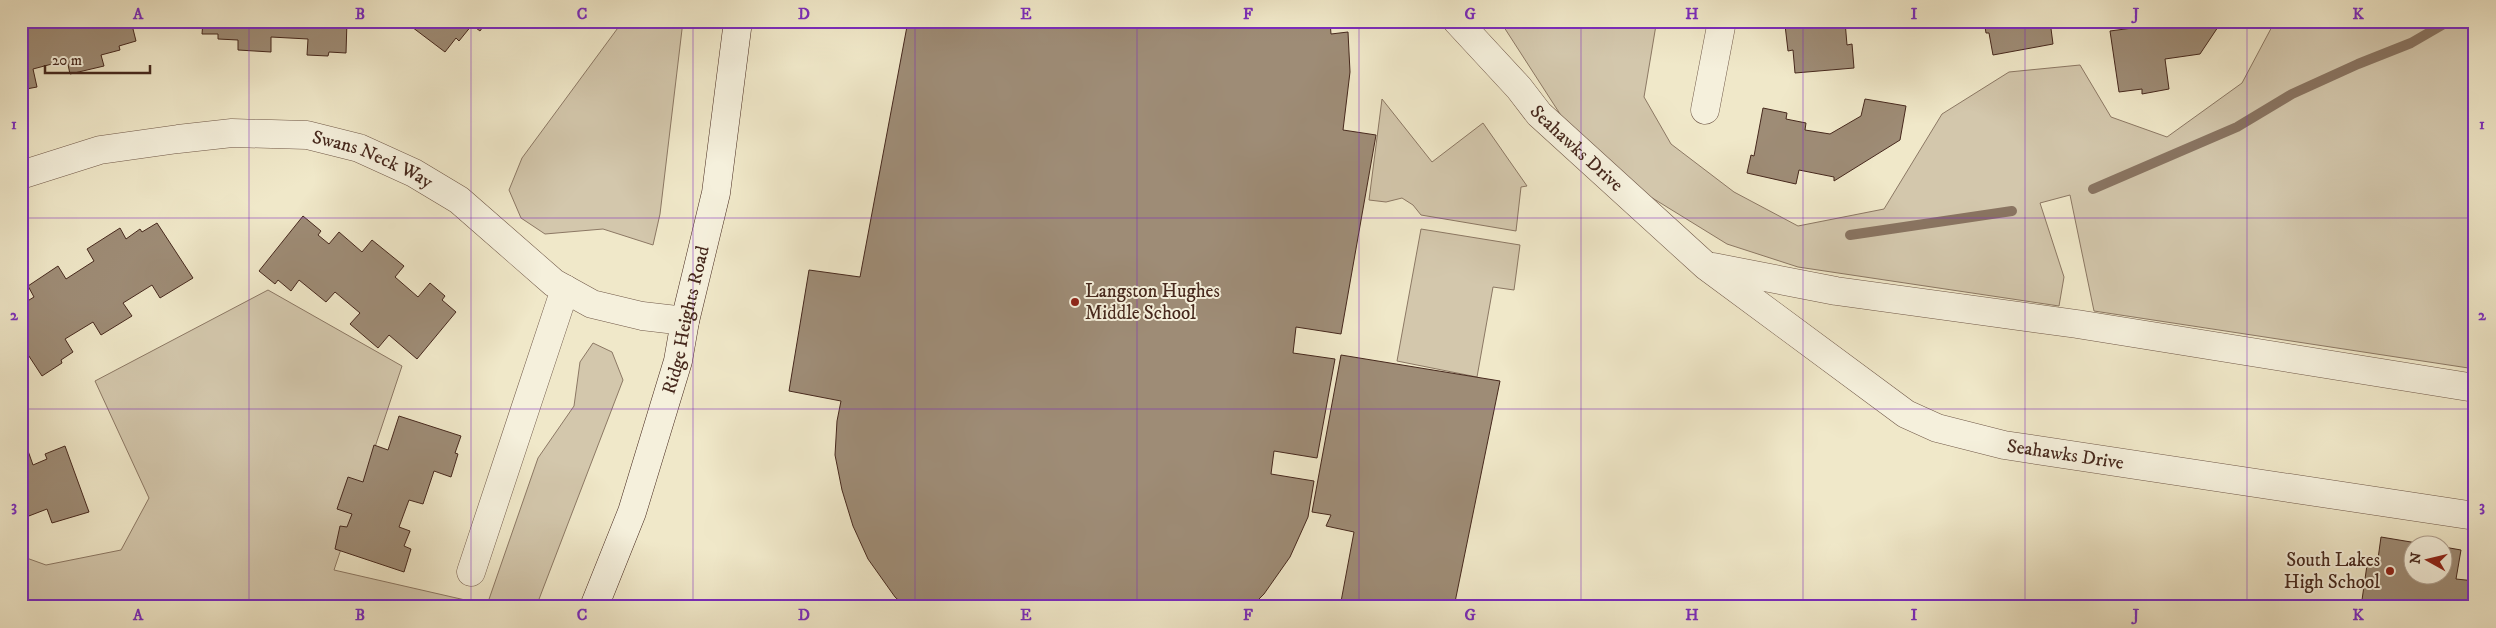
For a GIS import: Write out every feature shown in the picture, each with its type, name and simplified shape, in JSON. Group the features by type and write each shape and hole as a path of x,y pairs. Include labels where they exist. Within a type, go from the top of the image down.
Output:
{"street":[{"name":"Ridge Heights Road","path":"594,607 632,512 678,361 685,321 716,193 738,21"},
{"name":"Seahawks Drive","path":"1457,21 1519,88 1539,114 1706,266 1906,414 1937,428 2004,445 2475,516"},
{"path":"1705,110 1722,21"},
{"name":"Swans Neck Way","path":"21,175 100,150 232,132 307,135 359,148 414,173 460,200 515,251 554,283 592,304 642,316 685,321"},
{"path":"1706,266 1836,291 2077,324 2475,388"},
{"path":"471,572 565,289"}],"shaded area":[{"path":"623,21 683,21 660,214 653,245 603,229 545,234 521,218 509,190 522,158"},
{"path":"1500,21 1641,21 1656,25 1644,97 1671,144 1734,192 1798,226 1884,209 1942,114 2009,72 2080,65 2111,117 2167,137 2242,83 2275,21 2475,21 2475,369 2094,311 2070,195 2040,203 2064,277 2059,306 1798,267 1727,244 1641,191 1562,117"},
{"path":"1382,99 1432,162 1483,123 1527,186 1521,187 1516,231 1421,215 1413,205 1402,198 1386,202 1369,200"},
{"path":"1421,229 1520,245 1514,290 1493,287 1477,377 1397,361"},
{"path":"268,290 402,366 334,570 487,605 538,458 574,406 580,362 593,343 612,352 623,380 536,607 21,607 21,556 46,565 121,550 149,498 95,381"}],"building":[{"path":"21,21 131,21 136,41 119,46 120,50 101,55 104,66 70,74 67,60 33,69 37,87 21,90"},
{"path":"203,21 347,21 346,53 329,52 328,56 307,55 308,39 271,37 271,52 238,50 238,40 218,39 218,34 202,34"},
{"path":"404,21 487,21 480,31 472,25 459,41 456,38 445,52"},
{"name":"Langston Hughes Middle School","path":"908,21 1330,21 1331,34 1348,32 1350,72 1343,130 1376,135 1341,334 1296,327 1293,353 1335,359 1317,458 1274,451 1271,474 1314,481 1308,517 1290,557 1264,594 1251,607 906,607 895,597 868,559 853,526 842,490 835,455 837,421 841,401 789,391 809,270 860,277"},
{"path":"1795,21 1845,21 1847,45 1852,44 1854,68 1795,73 1793,50 1788,51 1785,25 1795,24"},
{"path":"1984,21 2050,21 2053,44 1993,55 1989,33 1986,33"},
{"path":"2155,21 2222,21 2200,54 2165,59 2169,89 2142,94 2142,89 2119,92 2110,31 2155,25"},
{"path":"1865,99 1906,106 1900,140 1834,181 1834,177 1799,170 1796,184 1747,173 1751,155 1754,156 1763,108 1787,113 1786,119 1806,123 1805,130 1830,134 1861,116"},
{"path":"303,216 321,231 318,235 329,244 339,232 362,252 372,240 404,266 395,277 418,297 430,283 445,296 442,300 456,312 417,359 389,335 378,348 350,324 360,313 335,292 326,302 299,280 291,291 278,280 275,284 259,271"},
{"path":"157,223 193,278 160,298 152,285 123,303 132,316 101,335 93,322 65,339 73,352 61,360 62,363 42,376 21,344 21,305 34,297 28,286 58,266 66,279 94,261 87,249 120,228 126,239 140,229 142,232"},
{"path":"1341,355 1500,381 1454,607 1340,607 1354,532 1326,526 1331,515 1312,512"},
{"path":"399,416 461,436 455,453 458,454 451,477 434,471 423,504 409,500 399,527 410,531 404,546 411,549 404,572 335,549 340,526 347,527 352,514 337,509 348,477 363,482 374,445 388,450"},
{"path":"65,446 89,512 52,523 47,509 21,519 21,450 27,448 33,465 47,459 45,454"},
{"name":"South Lakes High School","path":"2381,537 2404,541 2404,586 2454,586 2454,549 2461,550 2456,579 2475,581 2475,607 2361,607 2367,565 2377,566"}],"waterway":[{"path":"2093,189 2237,127 2292,94 2358,64 2411,43 2449,21"},
{"path":"1850,235 2012,211"}],"place":[{"name":"Langston Hughes Middle School","path":"1075,302"},
{"name":"South Lakes High School","path":"2390,571"}]}
